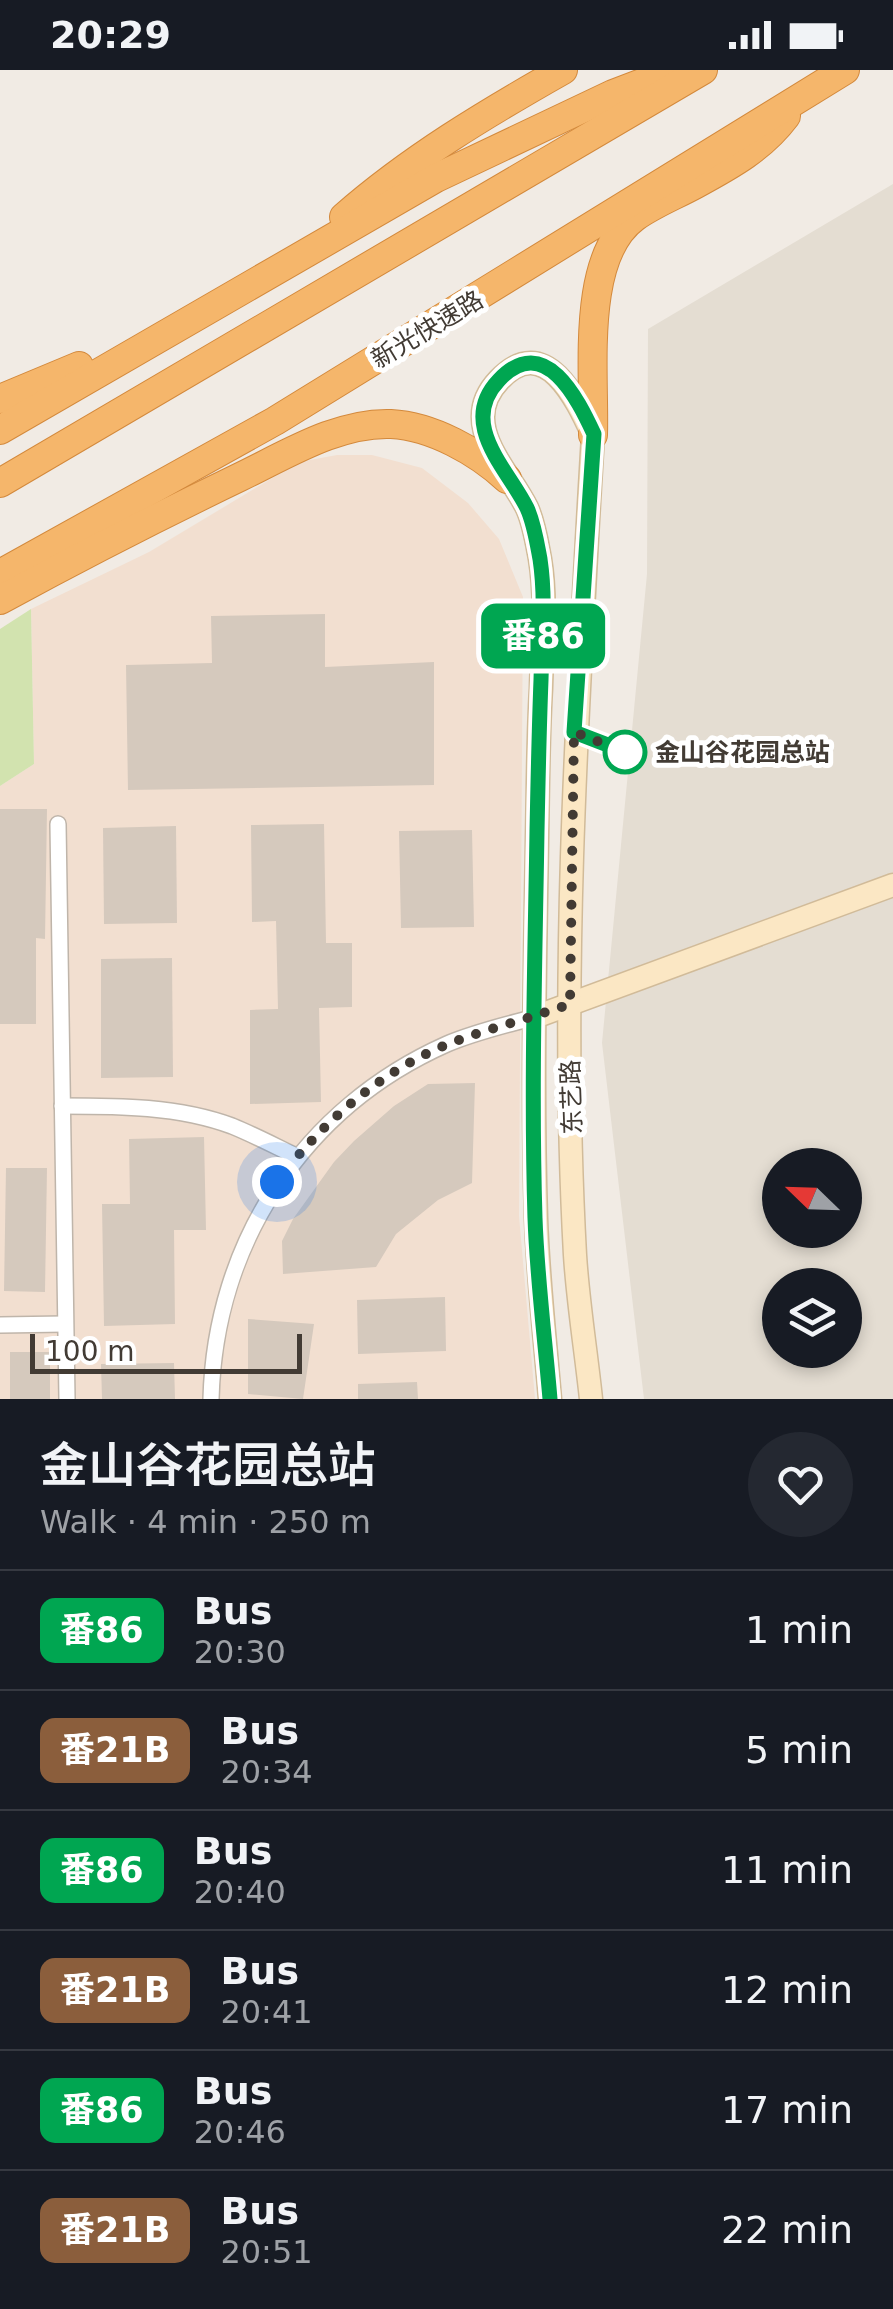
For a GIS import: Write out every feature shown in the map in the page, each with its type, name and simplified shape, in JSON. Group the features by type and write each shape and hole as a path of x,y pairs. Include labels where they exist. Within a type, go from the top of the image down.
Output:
{"highway":[{"path":"296,259 373,192 496,107 562,70"},
{"path":"0,430 436,178 613,94 676,70"},
{"path":"0,483 703,70"},
{"name":"新光快速路","path":"0,574 275,421 845,70"},
{"path":"594,434 596,299 610,243 634,218 722,170 767,140 798,99"},
{"path":"0,399 173,327"},
{"path":"0,600 146,522 304,446 354,427 393,424 440,436 491,464 507,479"}],"street":[{"name":"东艺路","path":"550,1399 536,1220 535,1016 544,589 527,508 492,455 484,422 487,396 507,372 525,366 553,370 574,393 594,434 574,732 570,1004 576,1258 591,1399"},
{"path":"58,824 67,1399"},
{"path":"211,1399 215,1334 238,1254 258,1213 296,1156 351,1103 446,1045 570,1004 893,885"},
{"path":"62,1106 131,1106 197,1116 232,1126 296,1156"},
{"path":"0,1325 66,1324"}],"lane":[{"path":"574,732 626,752"}],"shaded area":[{"path":"893,184 893,1399 644,1399 602,1043 647,574 648,329"},
{"path":"337,455 372,455 422,468 468,503 499,539 523,597 519,1216 535,1399 0,1399 0,786 34,764 31,609 149,552 299,462"}],"green space":[{"path":"31,609 34,764 0,786 0,629"}],"building":[{"path":"325,614 325,667 434,662 434,785 128,790 126,665 212,663 211,616"},
{"path":"0,809 47,809 45,939 36,938 36,1024 0,1024"},
{"path":"324,824 326,943 352,943 352,1007 319,1008 321,1102 250,1104 250,1010 278,1009 276,921 252,922 251,825"},
{"path":"176,826 177,923 104,924 103,828"},
{"path":"472,830 474,927 401,928 399,831"},
{"path":"172,958 173,1077 101,1078 101,959"},
{"path":"475,1083 472,1183 438,1200 396,1234 376,1267 283,1274 282,1241 293,1219 354,1141 394,1106 428,1084"},
{"path":"204,1137 206,1230 174,1230 175,1324 104,1326 102,1204 130,1204 129,1139"},
{"path":"6,1168 47,1168 45,1292 4,1291"},
{"path":"445,1297 446,1351 358,1354 357,1300"},
{"path":"248,1319 314,1324 303,1399 248,1394"},
{"path":"10,1352 50,1352 50,1399 10,1399"},
{"path":"174,1363 175,1399 102,1399 101,1364"},
{"path":"417,1382 418,1399 358,1399 358,1384"}],"bus line":[{"name":"番86","path":"550,1399 536,1220 534,1090 538,738 544,589 527,508 492,455 484,422 487,396 495,383 516,368 538,366 553,370 574,393 594,434 574,732 626,752"}],"place":[{"name":"金山谷花园总站","path":"625,752"}],"route":[{"path":"277,1182 325,1127 380,1082 446,1045 570,1004 574,732 625,752"}]}
